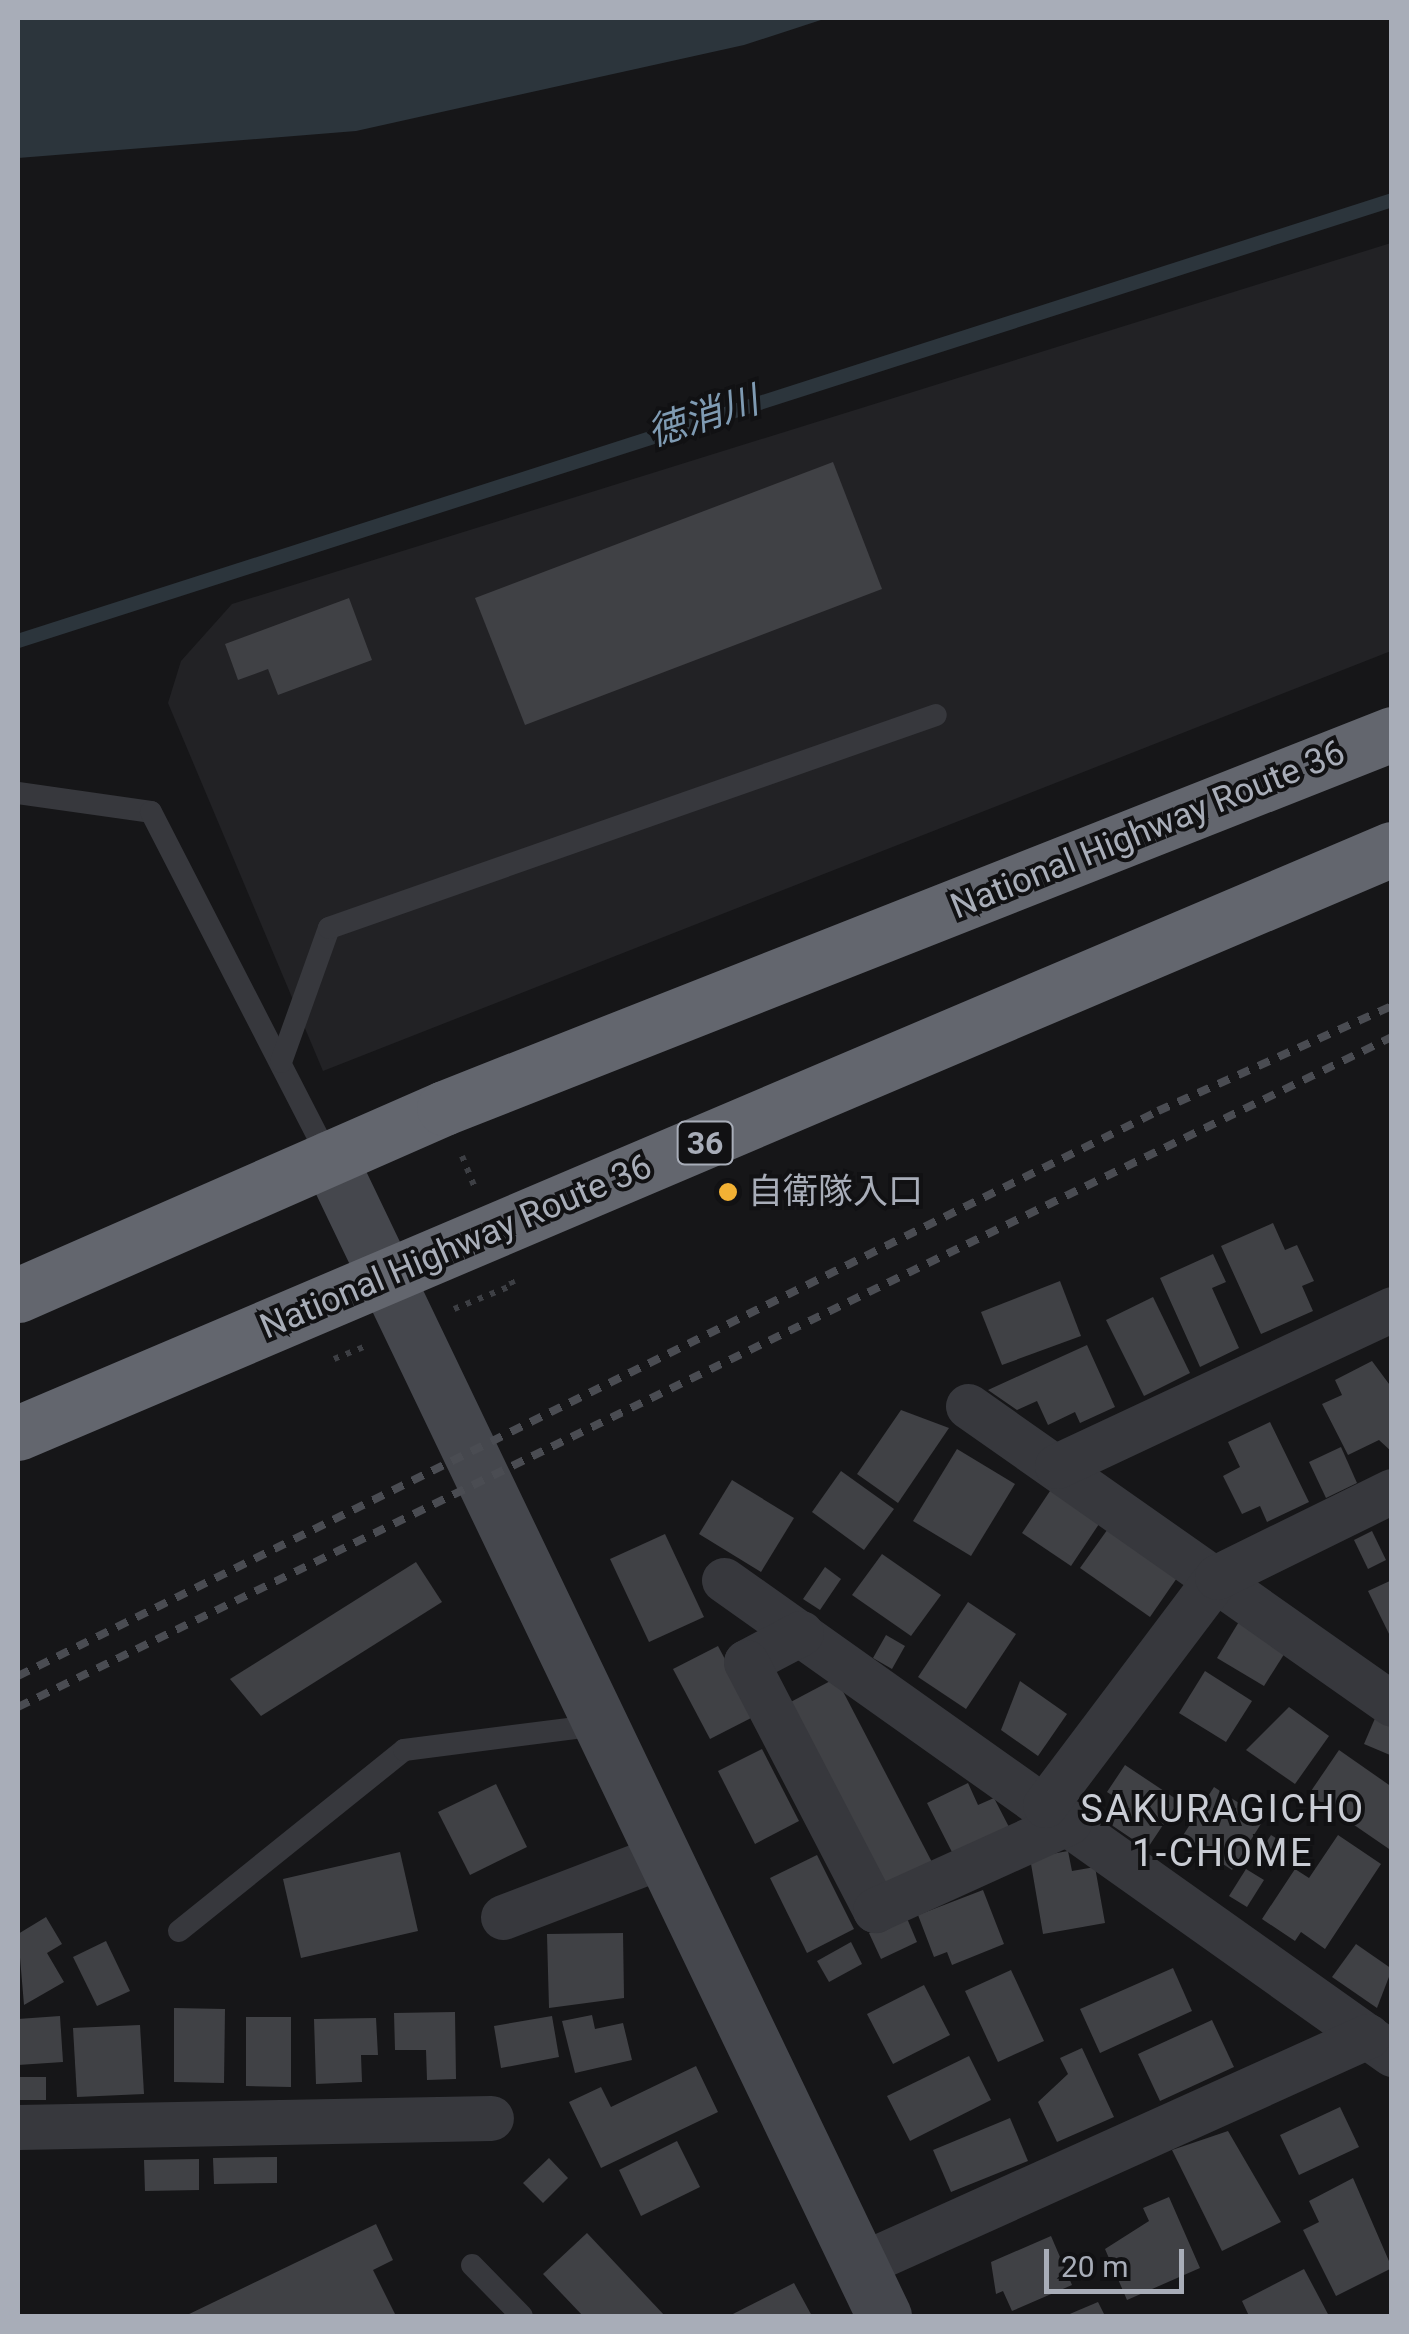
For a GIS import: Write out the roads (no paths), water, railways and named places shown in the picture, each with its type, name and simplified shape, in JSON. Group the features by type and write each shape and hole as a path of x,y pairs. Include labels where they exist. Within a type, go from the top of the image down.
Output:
{"highway":[{"name":"National Highway Route 36","path":"18,1294 328,1158 1392,734"},
{"name":"National Highway Route 36","path":"18,1433 1392,849"}],"street":[{"path":"328,1158 380,1276 607,1724 884,2316"},
{"path":"1057,1466 1392,1309"},
{"path":"968,1406 1217,1577 1392,1704"},
{"path":"801,1633 746,1662 874,1910 1057,1814 1217,1577 1392,1491"},
{"path":"724,1580 1380,2045"},
{"path":"503,1917 665,1855"},
{"path":"860,2265 1380,2045"},
{"path":"18,2127 492,2118"}],"lane":[{"path":"281,1062 329,928 936,715"},
{"path":"18,793 151,812 328,1158"},
{"path":"179,1931 404,1750 607,1724"},
{"path":"472,2264 522,2316"}],"waterway":[{"name":"徳消川","path":"18,641 1392,200"}],"railway":[{"path":"18,1676 1158,1111 1392,1006"},
{"path":"18,1707 1392,1037"}],"place":[{"name":"自衛隊入口","path":"728,1192"}],"district":[{"name":"SAKURAGICHO 1-CHOME","path":"1223,1832"}]}
